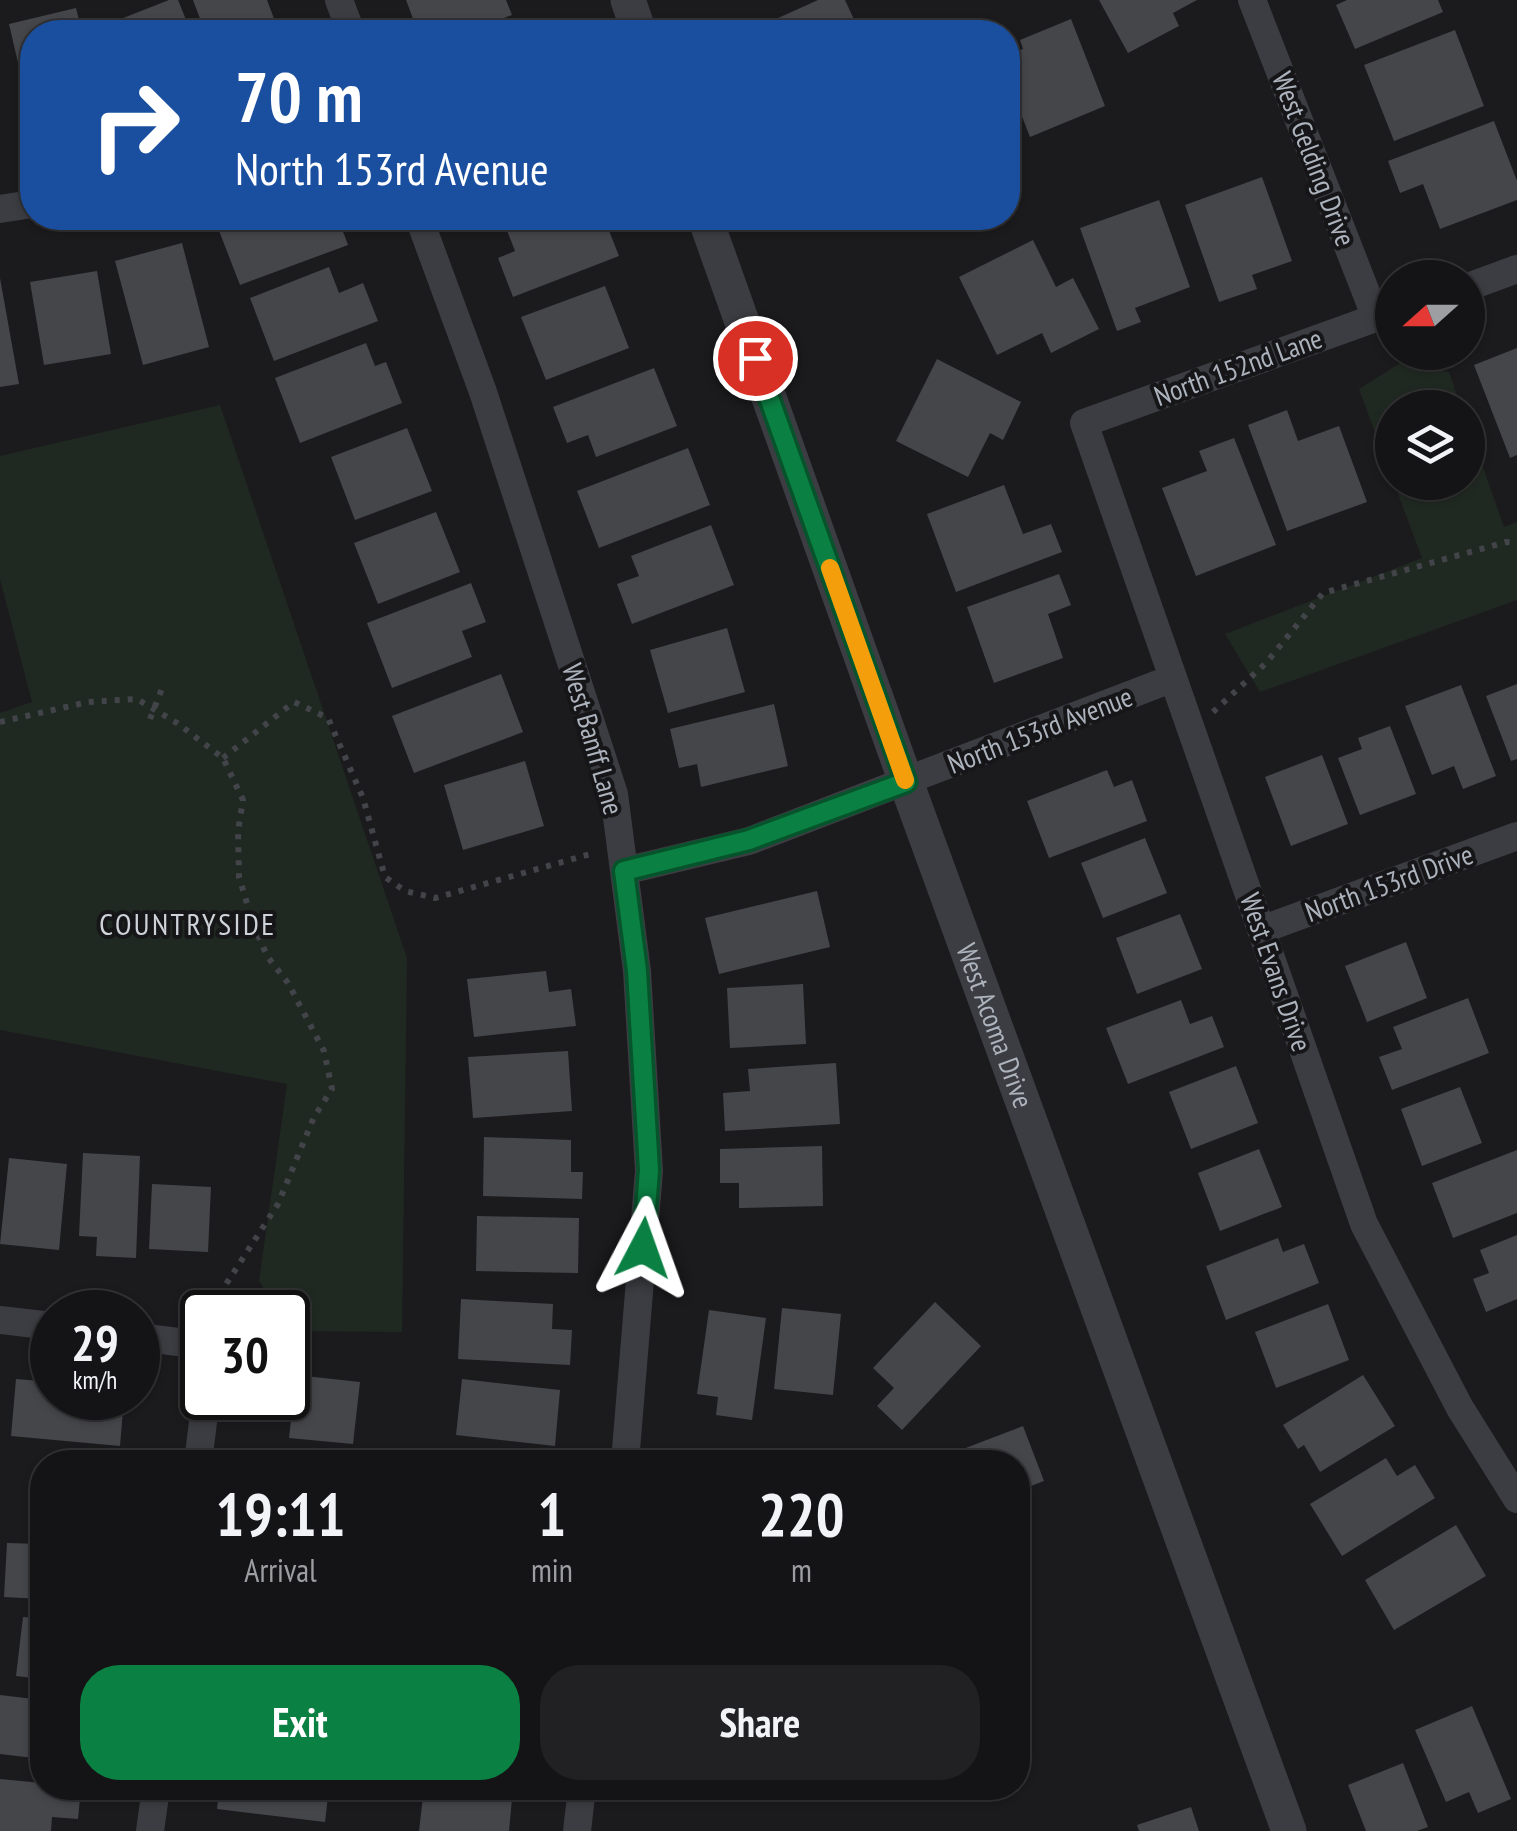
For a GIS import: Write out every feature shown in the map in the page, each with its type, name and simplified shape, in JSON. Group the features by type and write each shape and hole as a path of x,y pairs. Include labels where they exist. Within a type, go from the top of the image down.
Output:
{"street":[{"name":"West Gelding Drive","path":"1252,0 1375,294"},
{"name":"West Banff Lane","path":"423,230 483,392 614,794 637,971 649,1170 626,1450"},
{"name":"West Acoma Drive","path":"709,230 1289,1831"},
{"path":"1485,280 1517,270"},
{"name":"North 152nd Lane","path":"1084,423 1375,318"},
{"name":"West Evans Drive","path":"1084,423 1364,1224 1460,1408 1517,1500"},
{"name":"North 153rd Avenue","path":"622,859 749,840 1171,679"},
{"name":"North 153rd Drive","path":"1261,930 1517,836"},
{"path":"0,1320 30,1323"},
{"path":"200,1450 203,1420"},
{"path":"150,1831 154,1800"},
{"path":"577,1831 581,1800"}],"path":[{"path":"1188,724 1221,709 1243,688 1323,593 1506,542 1517,543"},
{"path":"150,720 163,686"},
{"path":"0,722 88,702 137,699 178,722 223,758 243,800 238,831 239,877 252,923 267,956 288,983 324,1051 332,1089 314,1116 278,1204 222,1290"},
{"path":"223,758 294,702 328,718 363,798 385,878 405,891 435,898 622,859"}],"shaded area":[{"path":"1389,370 1440,370 1449,372 1455,390 1375,390 1375,432 1359,389"},
{"path":"220,405 407,958 402,1332 310,1331 310,1290 265,1290 259,1281 287,1084 0,1030 0,713 32,702 0,579 0,456"},
{"path":"1485,473 1504,527 1517,522 1517,600 1260,692 1225,634 1422,558 1400,500 1485,500"}],"building":[{"path":"178,0 186,20 118,20"},
{"path":"193,0 267,0 274,20 200,20"},
{"path":"406,0 506,0 512,15 498,20 414,20"},
{"path":"818,0 845,0 854,20 774,20"},
{"path":"1099,0 1197,0 1173,13 1179,26 1128,53"},
{"path":"1347,0 1438,0 1443,12 1355,49 1336,5"},
{"path":"76,8 79,20 26,20"},
{"path":"1071,19 1105,106 1030,137 1020,112 1020,40"},
{"path":"20,21 20,72 9,24"},
{"path":"1455,30 1484,106 1394,141 1364,65"},
{"path":"1494,121 1517,181 1517,200 1440,229 1423,184 1400,193 1388,161"},
{"path":"1262,177 1292,261 1252,275 1257,289 1219,302 1185,205"},
{"path":"1159,200 1190,287 1135,308 1141,322 1117,331 1080,228"},
{"path":"219,230 342,230 348,245 240,285"},
{"path":"507,230 609,230 619,256 513,297 498,258 515,251"},
{"path":"1033,240 1056,287 1073,278 1099,329 1051,353 1042,333 997,355 959,277"},
{"path":"182,243 209,347 143,365 115,261"},
{"path":"329,267 339,293 363,283 378,321 274,361 250,298"},
{"path":"97,271 111,354 44,365 30,282"},
{"path":"0,278 19,384 0,387"},
{"path":"605,286 629,348 546,380 521,317"},
{"path":"366,343 375,366 386,362 402,403 300,443 275,378"},
{"path":"1517,348 1517,455 1510,458 1476,370 1485,370 1485,361"},
{"path":"937,359 1021,402 1003,440 990,433 968,477 896,441"},
{"path":"654,368 677,426 596,457 588,435 567,443 553,407"},
{"path":"1287,410 1298,441 1339,426 1367,502 1287,531 1248,425"},
{"path":"407,428 432,491 355,520 331,457"},
{"path":"1234,438 1276,545 1196,576 1162,488 1207,471 1199,451"},
{"path":"688,448 710,505 599,548 577,491"},
{"path":"1004,485 1023,534 1051,524 1062,552 956,592 927,514"},
{"path":"436,512 460,572 378,604 354,543"},
{"path":"711,525 734,585 632,624 617,584 639,576 631,556"},
{"path":"1059,574 1071,605 1048,614 1063,658 994,683 967,607"},
{"path":"471,583 486,622 462,631 472,657 392,688 367,623"},
{"path":"727,628 745,692 668,713 650,650"},
{"path":"501,674 523,732 414,773 392,716"},
{"path":"1517,684 1517,759 1511,761 1486,696"},
{"path":"1461,685 1496,776 1463,789 1454,766 1432,775 1405,706"},
{"path":"774,704 788,766 701,787 697,764 679,768 670,729"},
{"path":"1390,726 1416,794 1360,815 1338,758 1362,749 1358,738"},
{"path":"1322,755 1348,824 1291,846 1265,777"},
{"path":"525,761 544,826 463,850 444,785"},
{"path":"1107,770 1114,787 1132,780 1147,821 1049,858 1027,801"},
{"path":"1145,838 1167,893 1103,918 1081,863"},
{"path":"817,891 830,947 719,974 705,918"},
{"path":"1180,914 1202,969 1137,994 1116,938"},
{"path":"1406,942 1427,998 1367,1022 1345,966"},
{"path":"546,971 549,992 571,989 576,1026 474,1037 467,979"},
{"path":"803,984 806,1044 730,1048 727,988"},
{"path":"1468,998 1489,1053 1392,1090 1379,1057 1402,1049 1393,1027"},
{"path":"1181,1000 1190,1024 1212,1016 1224,1047 1128,1084 1106,1028"},
{"path":"568,1051 572,1111 473,1118 468,1057"},
{"path":"836,1063 840,1124 725,1131 723,1093 750,1091 748,1069"},
{"path":"1236,1066 1258,1123 1191,1149 1169,1092"},
{"path":"1460,1087 1482,1143 1422,1166 1401,1109"},
{"path":"484,1137 571,1140 571,1172 583,1172 582,1199 483,1196"},
{"path":"822,1146 823,1206 739,1208 739,1183 720,1183 720,1149"},
{"path":"1259,1149 1282,1207 1220,1231 1198,1173"},
{"path":"1517,1150 1517,1213 1453,1238 1432,1183"},
{"path":"83,1153 140,1156 136,1258 96,1256 97,1237 79,1236"},
{"path":"9,1158 67,1164 59,1250 0,1244"},
{"path":"152,1184 211,1187 208,1252 149,1249"},
{"path":"477,1216 579,1218 578,1273 476,1271"},
{"path":"1517,1235 1517,1299 1486,1312 1473,1279 1489,1273 1480,1250"},
{"path":"1278,1238 1283,1252 1304,1244 1319,1283 1226,1320 1206,1266"},
{"path":"461,1299 553,1304 552,1329 572,1330 570,1365 458,1359"},
{"path":"935,1302 981,1346 902,1430 877,1406 894,1388 873,1368"},
{"path":"1328,1304 1349,1360 1276,1388 1255,1332"},
{"path":"782,1308 841,1314 833,1395 774,1389"},
{"path":"709,1310 766,1318 752,1420 716,1415 718,1397 697,1394"},
{"path":"1363,1375 1395,1426 1320,1472 1304,1445 1298,1449 1283,1425"},
{"path":"310,1377 360,1382 353,1444 289,1438 291,1420 310,1420"},
{"path":"16,1379 30,1380 30,1420 122,1420 120,1446 11,1436"},
{"path":"462,1379 560,1390 555,1446 456,1435"},
{"path":"1023,1426 1044,1481 1030,1486 1030,1450 960,1450"},
{"path":"1386,1458 1397,1476 1415,1465 1435,1498 1342,1556 1310,1504"},
{"path":"1456,1525 1486,1576 1394,1630 1365,1580"},
{"path":"7,1543 30,1544 30,1598 4,1597"},
{"path":"23,1617 30,1618 30,1678 16,1676"},
{"path":"0,1695 30,1699 30,1758 0,1754"},
{"path":"1472,1706 1511,1799 1478,1813 1469,1792 1446,1802 1415,1730"},
{"path":"1403,1763 1428,1827 1417,1831 1366,1831 1348,1785"},
{"path":"0,1779 30,1782 30,1800 80,1800 78,1819 52,1817 51,1831 0,1831"},
{"path":"218,1800 328,1800 325,1822 217,1809"},
{"path":"423,1800 512,1800 509,1831 419,1831"},
{"path":"1191,1807 1199,1831 1139,1831 1137,1825"}],"slow traffic":[{"path":"830,568 905,780"}],"district":[{"name":"COUNTRYSIDE","path":"188,925"}],"route":[{"path":"643,1248 649,1170 637,971 624,871 749,840 906,782 755,358"}]}
